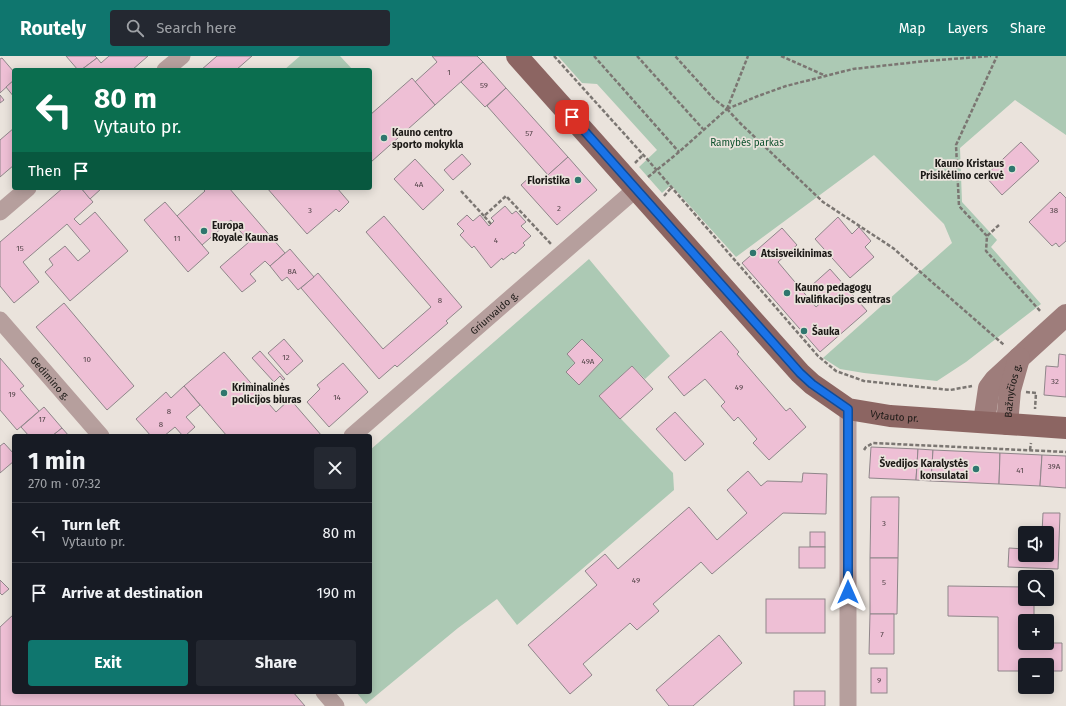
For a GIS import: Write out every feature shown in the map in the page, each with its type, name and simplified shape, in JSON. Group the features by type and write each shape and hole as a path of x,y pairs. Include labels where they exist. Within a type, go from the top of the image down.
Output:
{"main road":[{"name":"Vytauto pr.","path":"517,56 800,373 812,384 848,409 890,416 1066,428"}],"street":[{"path":"167,68 182,56"},
{"name":"Griunvaldo g.","path":"354,434 636,189"},
{"path":"0,212 26,190"},
{"name":"Bažnyčios g.","path":"984,422 989,388 1012,351 1066,315"},
{"name":"Gedimino g.","path":"0,320 99,434"},
{"name":"Bažnyčios g.","path":"1007,424 1012,351"},
{"path":"848,409 848,706"},
{"path":"326,694 336,706"}],"path":[{"path":"554,56 656,170 818,356 836,371 864,381 950,390 974,386"},
{"path":"594,56 679,152"},
{"path":"637,56 703,130"},
{"path":"675,56 714,99 727,109 823,202 893,248 1012,351"},
{"path":"727,109 748,56"},
{"path":"781,56 826,76"},
{"path":"636,189 727,109 758,96 786,86 853,69 991,56"},
{"path":"987,236 959,206 956,145 997,56"},
{"path":"461,191 491,224"},
{"path":"484,216 506,196 561,254"},
{"path":"999,225 987,236 986,251 1041,312"},
{"path":"848,452 862,454 866,446 873,443 1066,452"}],"green space":[{"path":"300,56 340,56 351,68 286,68"},
{"name":"Ramybės parkas","path":"558,56 1066,56 1066,135 1015,100 960,148 962,202 997,240 991,247 1041,304 966,362 937,381 840,369 823,358 952,243 944,224 874,155 736,257 671,185 662,193 639,167 657,150 597,84 582,83"},
{"path":"589,259 670,356 645,379 632,366 599,396 673,473 674,490 517,625 497,599 458,628 366,704 358,694 372,694 372,448"}],"building":[{"path":"66,56 95,56 97,58 84,68 76,68"},
{"path":"109,56 148,56 134,68 84,68 97,58 101,63"},
{"path":"217,56 252,56 238,68 203,68"},
{"path":"432,56 477,56 483,62 435,105 415,82 437,62"},
{"path":"2,58 12,70 12,82 0,93 0,59"},
{"path":"483,62 506,88 485,107 461,82"},
{"name":"Kauno centro sporto mokykla","path":"412,78 435,105 372,161 372,113"},
{"path":"12,82 12,94 6,87"},
{"path":"506,88 568,157 548,175 487,106"},
{"path":"0,95 4,100 0,103"},
{"path":"12,130 12,167 0,177 0,140"},
{"name":"Kauno Kristaus Prisikėlimo cerkvė","path":"1021,142 1039,161 1002,195 985,176"},
{"path":"462,154 471,164 453,180 444,170"},
{"path":"568,157 597,190 557,225 521,185 532,175 539,183"},
{"path":"415,159 444,190 423,210 394,179"},
{"path":"61,190 83,190 93,202 74,219 80,225 95,212 128,251 70,301 45,272 53,265 49,259 65,246 78,261 90,251 67,224 23,262 39,282 14,303 0,286 0,242"},
{"path":"83,190 100,190 90,199"},
{"name":"Europa Royale Kaunas","path":"204,190 231,190 285,253 270,266 265,261 250,274 256,281 242,292 220,267 249,242 231,220 202,245 177,216 205,191"},
{"path":"269,190 339,190 349,202 339,212 336,209 307,234"},
{"path":"1060,192 1066,198 1066,241 1059,247 1056,243 1052,246 1029,222"},
{"path":"165,202 209,253 188,272 144,220"},
{"path":"505,206 512,214 516,211 526,222 521,226 531,236 523,243 525,245 515,254 513,252 503,260 502,258 491,268 474,246 472,248 460,235 464,231 457,224 467,215 473,221 480,215 489,226 494,221 491,218"},
{"path":"384,216 462,307 446,321 448,323 397,367 395,365 379,379 301,288 318,273 383,349 431,307 366,232"},
{"path":"838,217 852,234 859,227 871,241 865,247 874,257 850,278 815,239"},
{"name":"Kauno pedagogų kvalifikacijos centras","path":"782,228 797,245 778,262 816,307 824,300 811,286 830,269 867,311 820,352 742,263"},
{"path":"290,249 314,277 298,290 287,277 282,281 270,266"},
{"path":"64,303 134,386 107,410 36,327"},
{"path":"721,331 739,352 737,354 786,411 790,408 806,427 769,460 753,443 757,439 738,417 734,421 721,406 725,402 705,379 684,396 668,377"},
{"path":"284,339 303,361 287,375 268,353"},
{"path":"582,339 603,360 579,385 566,372 575,363 567,354"},
{"path":"260,351 285,379 283,380 280,376 274,382 252,358"},
{"name":"Kriminalinės policijos biuras","path":"224,352 276,412 290,399 320,434 225,434 184,386"},
{"path":"1059,354 1066,355 1066,397 1044,395 1046,366 1058,367"},
{"path":"0,358 24,386 20,389 39,411 17,430 0,410"},
{"path":"343,363 368,392 329,427 307,402 320,389 317,385"},
{"path":"632,366 653,389 620,419 599,396"},
{"path":"184,386 200,405 186,417 195,427 187,434 181,434 175,427 166,434 149,434 136,419 166,392 171,398"},
{"path":"44,407 62,428 54,434 27,434 21,427"},
{"path":"675,412 704,444 685,461 656,429"},
{"path":"62,428 67,434 54,434"},
{"path":"4,443 12,452 12,463 0,473 0,446"},
{"path":"871,447 918,449 916,480 869,478"},
{"path":"918,449 933,450 931,481 916,480"},
{"path":"933,450 1000,453 999,484 931,481"},
{"path":"1000,453 1042,455 1040,486 999,484"},
{"path":"1042,455 1066,456 1066,488 1040,486"},
{"path":"748,471 761,486 767,481 802,482 803,473 827,474 826,514 783,513 712,574 701,562 653,604 659,611 637,630 630,623 583,664 592,675 570,694 528,645 597,585 585,571 605,554 618,569 689,507 717,540 747,513 727,490"},
{"path":"871,497 899,497 898,558 870,558"},
{"path":"1043,513 1060,513 1058,569 1008,567 1009,548 1018,549 1018,562 1054,562 1054,526 1042,526"},
{"path":"810,532 825,532 825,547 810,547"},
{"path":"799,547 825,547 825,568 799,568"},
{"path":"870,558 898,558 897,614 870,614"},
{"path":"0,580 9,589 2,595 0,593"},
{"path":"948,586 1018,587 1018,606 1034,606 1034,614 1018,614 1018,650 1054,650 1054,643 1062,643 1062,671 1054,671 1054,658 1018,658 1018,671 998,671 998,617 948,616"},
{"path":"766,599 825,599 825,633 766,633"},
{"path":"870,614 894,614 894,654 869,654"},
{"path":"12,616 12,694 295,694 305,706 0,706 0,627"},
{"path":"719,635 742,663 693,706 669,706 656,690"},
{"path":"871,668 887,668 887,693 871,693"},
{"path":"794,691 825,691 825,706 794,706"}],"place":[{"name":"Kauno centro sporto mokykla","path":"384,138"},
{"name":"Kauno Kristaus Prisikėlimo cerkvė","path":"1012,169"},
{"name":"Floristika","path":"578,180"},
{"name":"Europa Royale Kaunas","path":"204,231"},
{"name":"Atsisveikinimas","path":"753,253"},
{"name":"Kauno pedagogų kvalifikacijos centras","path":"787,293"},
{"name":"Šauka","path":"804,331"},
{"name":"Kriminalinės policijos biuras","path":"224,393"},
{"name":"Švedijos Karalystės konsulatai","path":"976,469"}],"route":[{"path":"572,117 800,373 812,384 848,409 848,592"}]}
